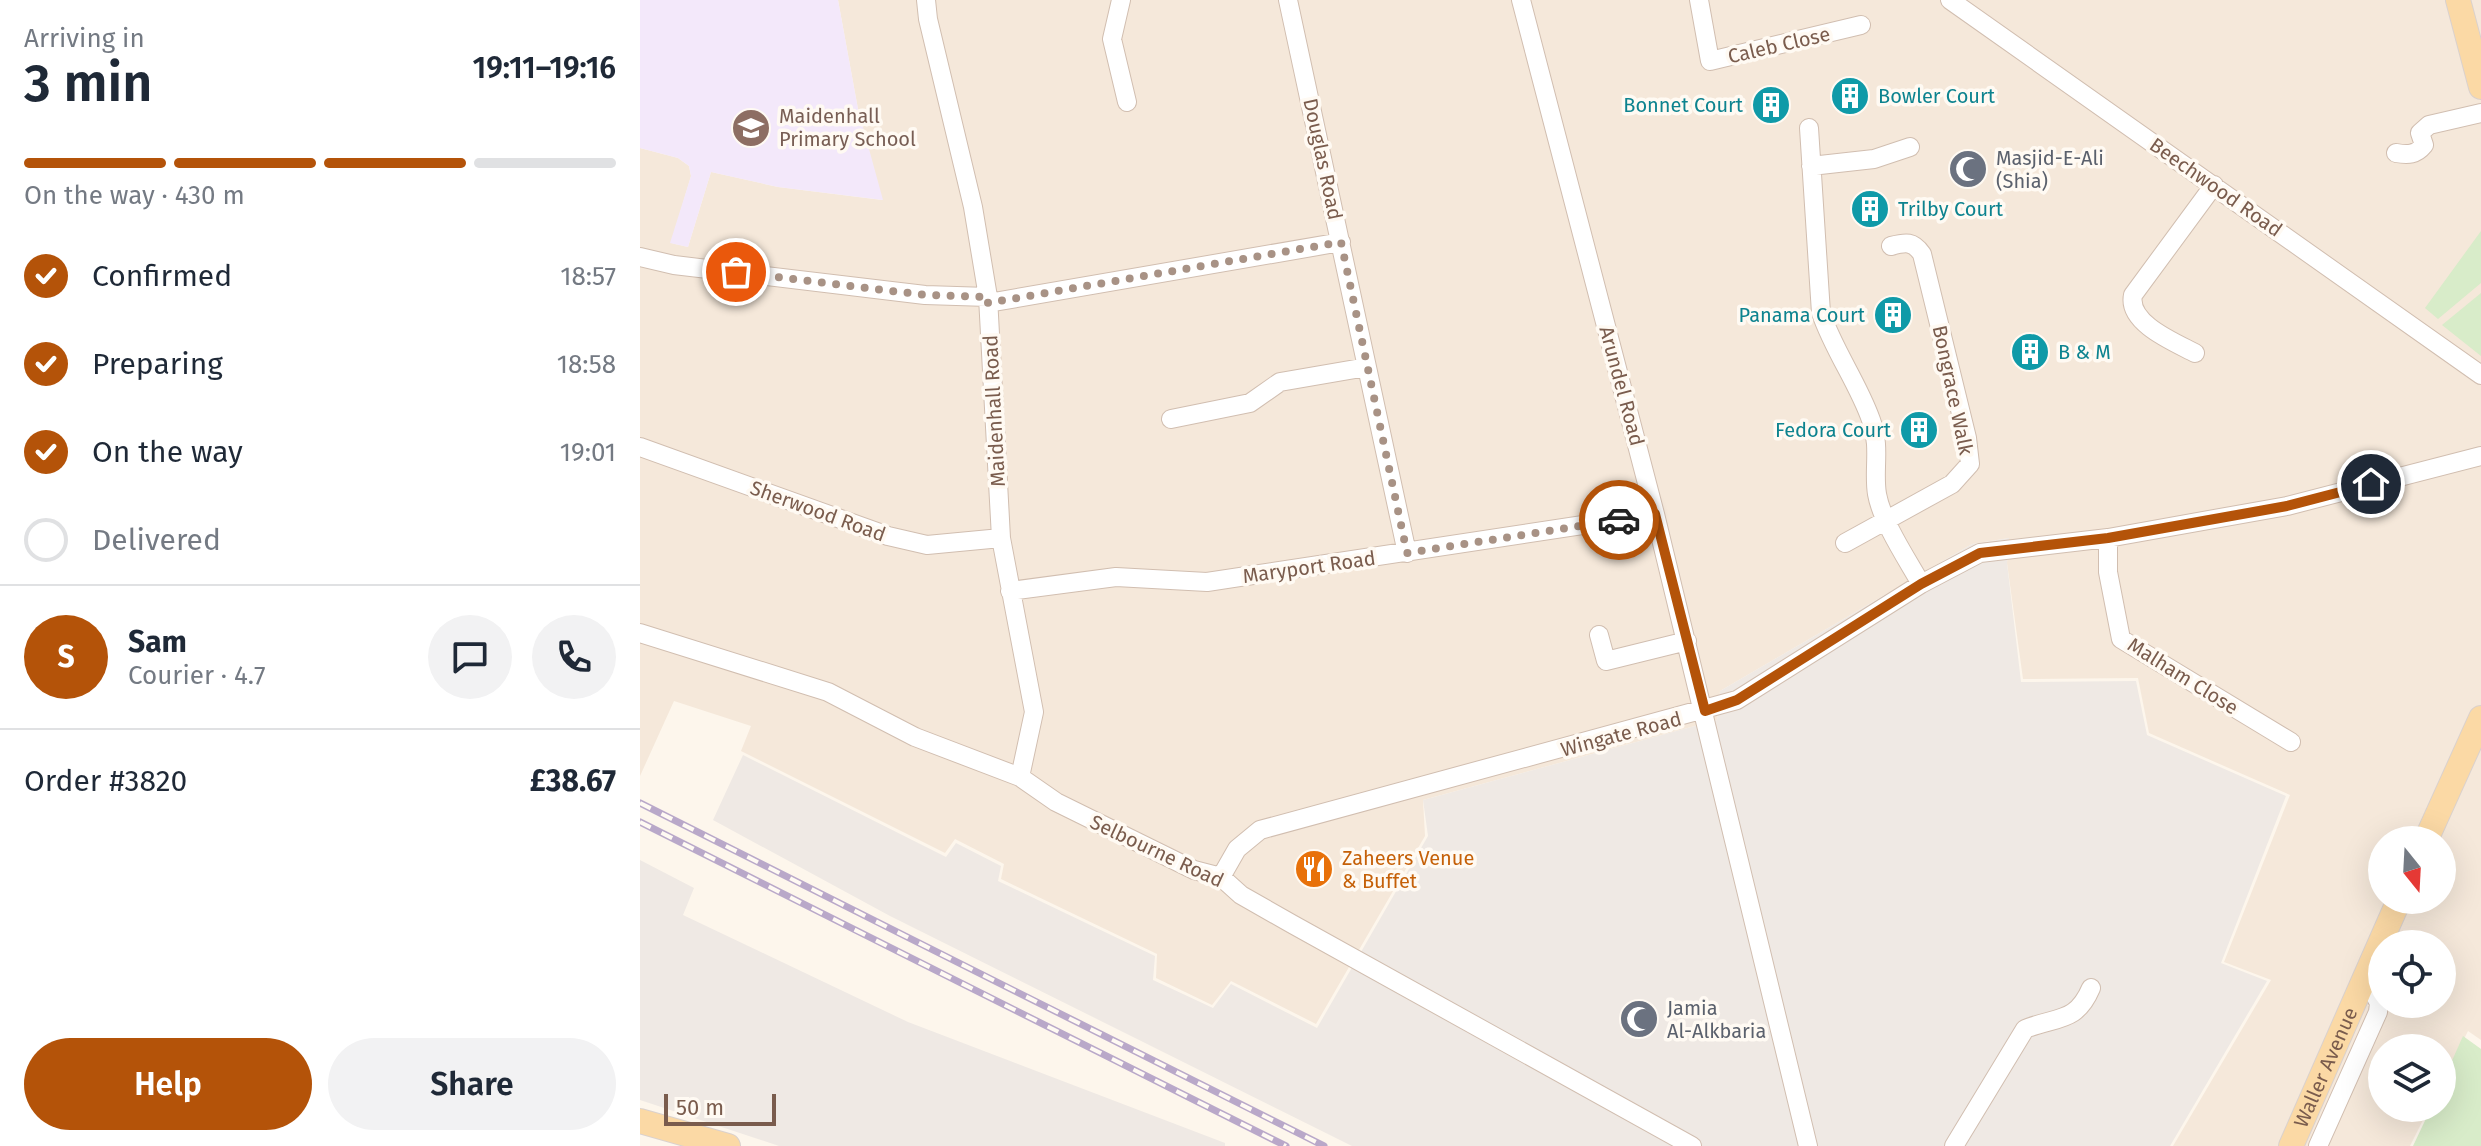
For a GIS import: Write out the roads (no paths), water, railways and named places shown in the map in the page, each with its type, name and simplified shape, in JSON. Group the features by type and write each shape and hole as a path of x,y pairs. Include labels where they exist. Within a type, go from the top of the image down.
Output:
{"main road":[{"path":"2458,0 2481,87"},
{"path":"2432,826 2481,718"},
{"name":"Waller Avenue","path":"2291,1146 2392,914"},
{"path":"640,1121 680,1140 728,1146"}],"street":[{"name":"Maidenhall Road","path":"926,0 973,207 988,300 1001,538 1034,712 1020,777"},
{"path":"1121,0 1112,39 1127,102"},
{"name":"Douglas Road","path":"1288,0 1407,553"},
{"name":"Arundel Road","path":"1521,0 1705,711 1808,1146"},
{"name":"Caleb Close","path":"1699,0 1710,61 1861,25"},
{"name":"Beechwood Road","path":"1950,0 2481,375"},
{"path":"2396,153 2409,155 2419,151 2424,145 2420,133 2429,125 2481,113"},
{"path":"1809,128 1821,313 1829,336 1872,422 1879,465 1877,495 1921,584"},
{"path":"1811,166 1874,159 1910,147"},
{"path":"2195,353 2165,337 2135,313 2131,305 2133,295 2214,185"},
{"path":"640,257 674,265 988,300 1341,242"},
{"name":"Bongrace Walk","path":"1845,543 1952,484 1970,464 1967,438 1922,254 1916,245 1906,242 1891,246"},
{"path":"1171,419 1250,403 1280,382 1367,367"},
{"name":"Sherwood Road","path":"640,447 888,536 927,545 1001,538"},
{"name":"Wingate Road","path":"1221,877 1237,849 1260,830 1737,700 1921,584 1980,553 2108,538 2287,506 2481,456"},
{"name":"Maryport Road","path":"1010,591 1116,577 1207,582 1655,514"},
{"name":"Malham Close","path":"2108,538 2108,572 2121,639 2291,742"},
{"name":"Selbourne Road","path":"640,633 828,692 915,737 1020,777 1056,802 1194,870 1221,877 1241,895 1692,1146"},
{"path":"1599,635 1606,661 1687,641"},
{"path":"2318,1146 2378,1012 2379,1003 2364,975"},
{"path":"1954,1146 2025,1029 2068,1018 2083,1009 2091,988"}],"railway":[{"path":"640,803 1324,1146"},
{"path":"640,822 1286,1146"}],"place":[{"name":"Bowler Court","path":"1850,96"},
{"name":"Bonnet Court","path":"1771,105"},
{"name":"Maidenhall Primary School","path":"751,128"},
{"name":"Masjid-E-Ali (Shia)","path":"1968,169"},
{"name":"Trilby Court","path":"1870,209"},
{"name":"Panama Court","path":"1893,315"},
{"name":"B & M","path":"2030,352"},
{"name":"Fedora Court","path":"1919,430"},
{"name":"Zaheers Venue & Buffet","path":"1314,869"},
{"name":"Jamia Al-Alkbaria","path":"1639,1019"}]}
